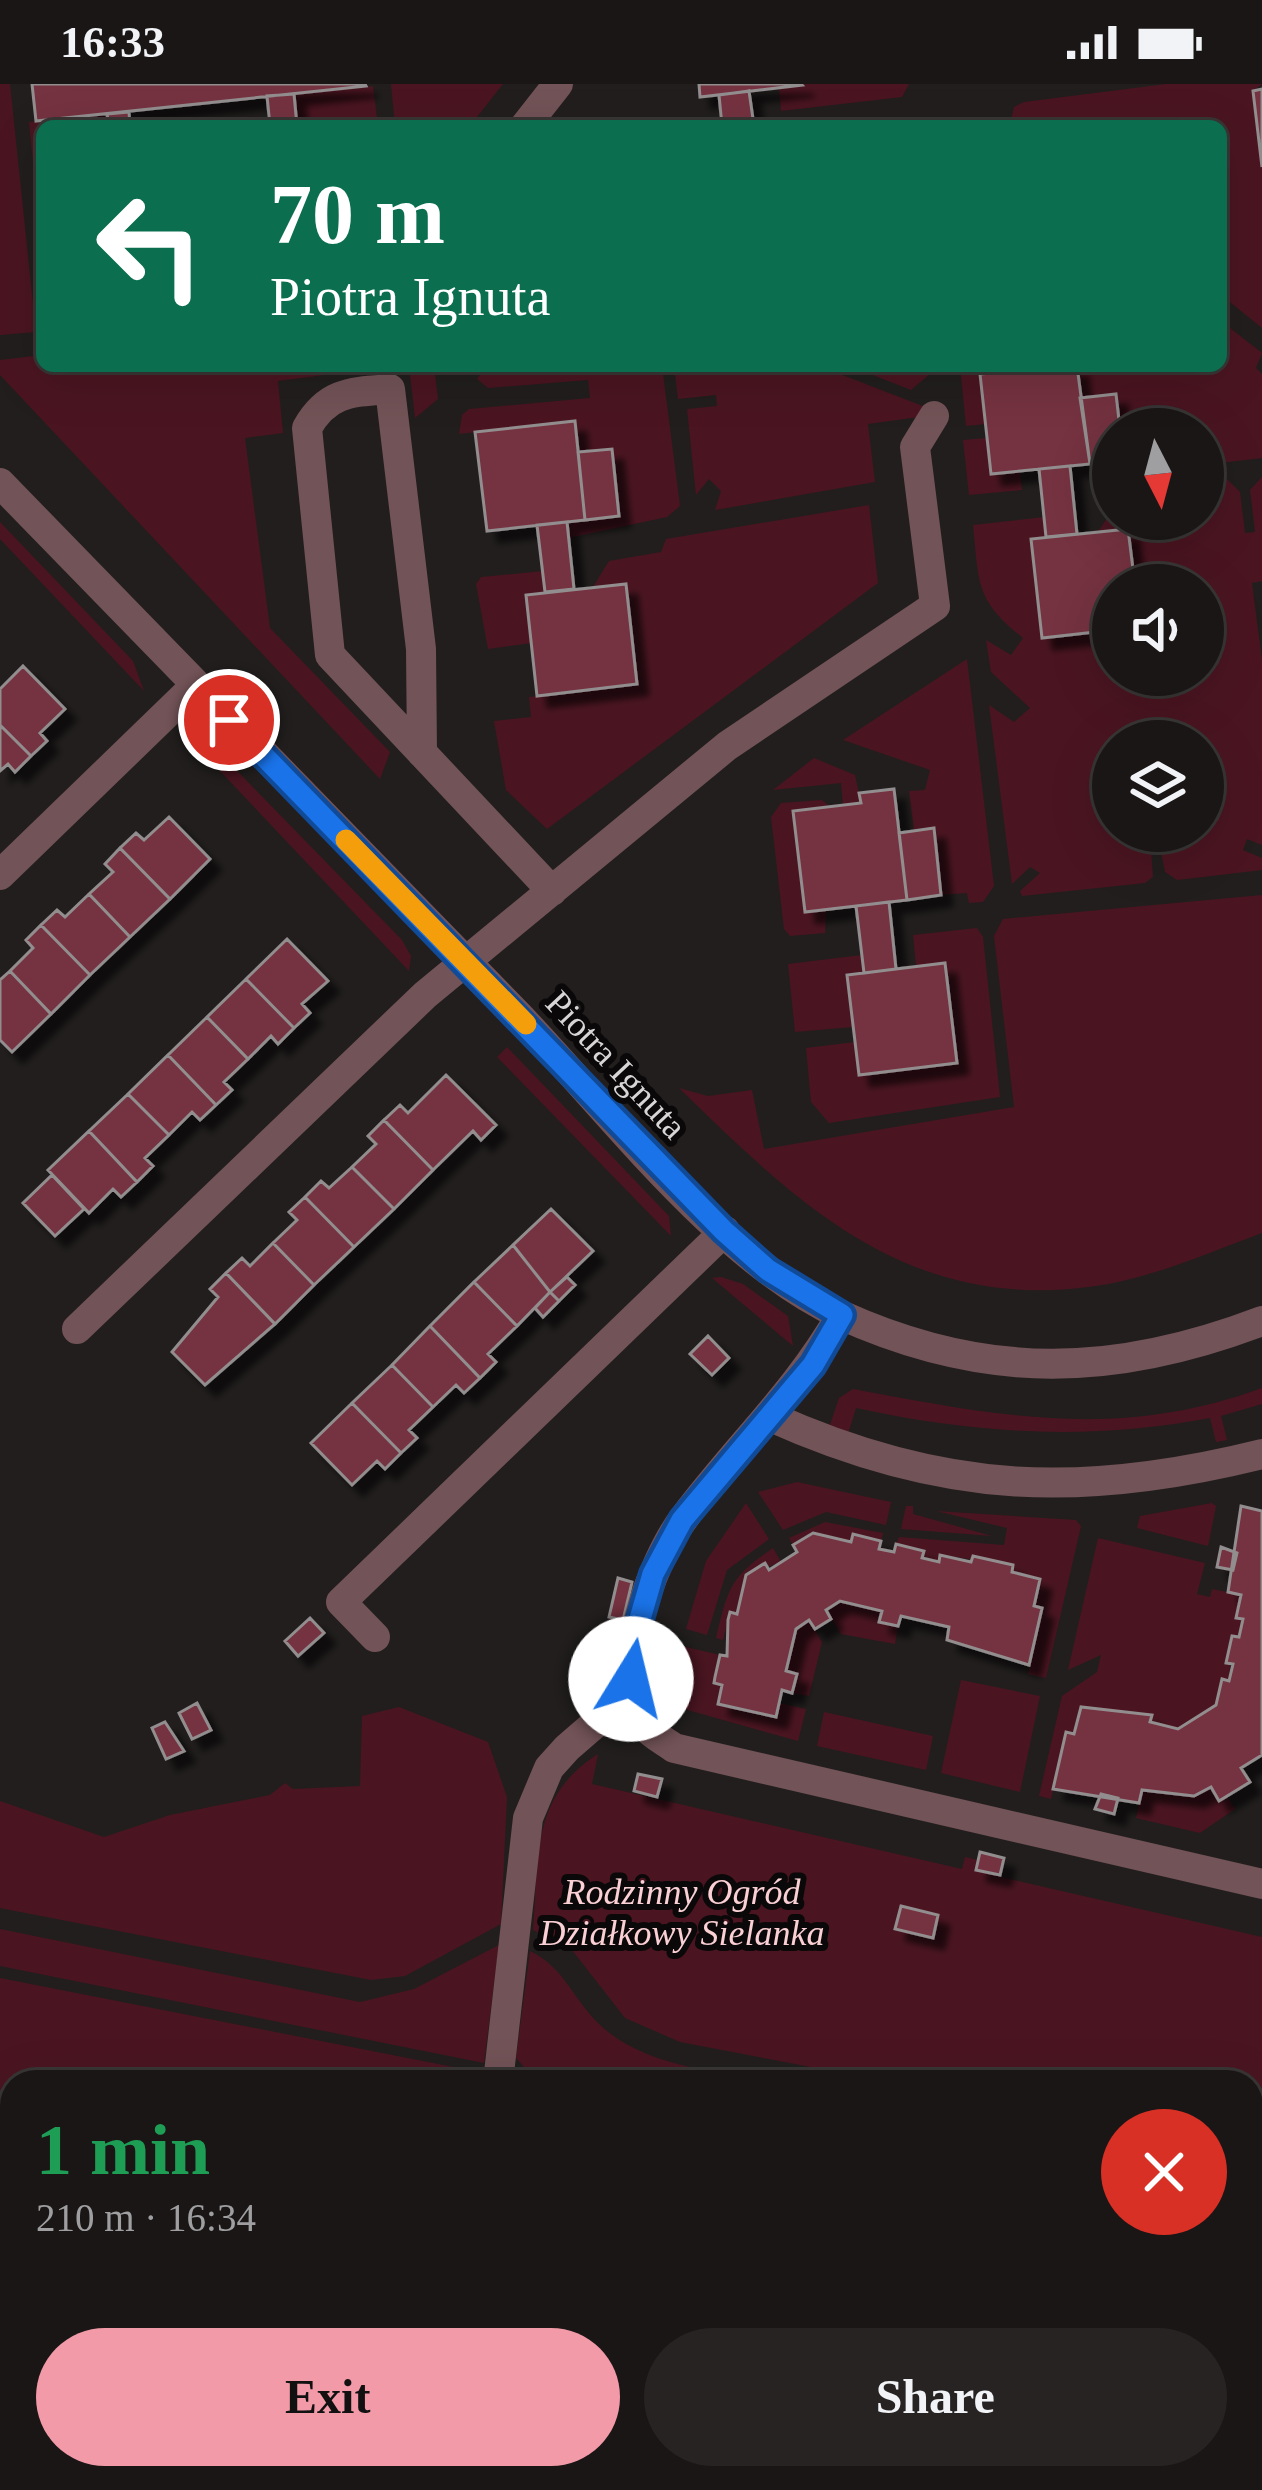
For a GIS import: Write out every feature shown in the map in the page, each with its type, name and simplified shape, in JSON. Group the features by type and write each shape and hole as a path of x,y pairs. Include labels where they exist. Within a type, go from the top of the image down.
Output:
{"street":[{"path":"530,120 558,84"},
{"path":"422,753 421,649 388,377 334,395 318,407 307,428 330,655 422,753 552,891"},
{"path":"77,1329 464,964 728,746 935,606 915,448 934,416"},
{"name":"Piotra Ignuta","path":"0,483 724,1231 768,1270 842,1315 937,1350 1065,1366 1133,1361 1262,1321"},
{"path":"0,875 196,686"},
{"path":"375,1637 341,1602 724,1231"},
{"path":"842,1315 813,1365 682,1520 653,1574 635,1636 631,1679 644,1725 674,1748 1262,1884"},
{"path":"771,1417 870,1457 947,1476 1050,1484 1118,1482 1262,1454"},
{"path":"499,2070 528,1818 549,1768 567,1748 604,1716 638,1701"}],"green space":[{"path":"0,84 10,84 36,332 0,335"},
{"path":"391,84 503,84 475,120 394,120"},
{"path":"909,84 902,97 781,111 779,88"},
{"path":"1166,84 1262,84 1253,91 1262,168 1262,328 1227,300 1227,120 1011,120 1014,107"},
{"path":"373,86 377,120 296,120 294,94"},
{"path":"107,114 108,120 48,120"},
{"path":"36,121 36,194 29,122"},
{"path":"1227,326 1262,353 1256,368 1262,374 1262,458 1224,463 1224,408 1118,408 1116,394 1080,398 1078,372 1227,372"},
{"path":"36,356 36,372 335,372 278,381 283,433 245,438 270,628 390,752 380,779 0,375 0,360"},
{"path":"410,372 435,372 438,399 415,418"},
{"path":"482,372 663,372 680,506 667,517 568,538 567,522 619,516 612,449 578,452 574,421 459,434 462,415 469,409 590,398 588,380 488,388 477,379"},
{"path":"675,372 835,372 928,408 926,416 868,424 875,482 715,510 721,491 709,479 696,495 687,409 717,406 716,395 678,399"},
{"path":"865,372 932,372 911,390"},
{"path":"961,372 999,372 980,374 986,424 966,426"},
{"path":"987,438 991,474 1020,471 1022,490 969,495 963,440"},
{"path":"1262,477 1262,581 1252,583 1262,660 1262,845 1247,839 1243,850 1262,858 1262,870 1177,880 1165,872 1161,852 1224,852 1224,720 1092,720 1092,852 1151,852 1153,877 1145,883 1022,896 1020,891 1040,873 1030,867 1012,884 989,705 1014,722 1030,708 991,672 986,640 1011,655 1023,638 996,612 982,589 973,525 1044,517 1046,537 1031,540 1042,638 1092,632 1092,696 1224,696 1224,564 1132,564 1129,540 1224,540 1224,480 1228,480 1240,492 1245,533 1255,532 1250,490"},
{"path":"869,505 878,583 547,829 506,790 494,721 531,717 529,697 636,684 626,585 593,587 609,561 661,552 666,539"},
{"path":"0,522 133,661 144,691 0,539"},
{"path":"543,571 545,592 526,596 531,643 488,649 476,584 481,577"},
{"path":"967,659 994,886 983,902 969,903 967,893 941,895 934,829 914,831 909,791 925,790 930,770 843,740"},
{"path":"186,735 208,741 402,940 411,956 409,971"},
{"path":"814,758 855,775 861,803 843,805 841,783 773,790"},
{"path":"822,800 830,807 825,933 790,936 784,929 771,817 781,803"},
{"path":"1262,895 1262,1233 1176,1265 1110,1284 1023,1290 964,1282 910,1265 860,1240 813,1208 679,1088 708,1096 752,1090 764,1149 1014,1107 994,936 1003,919"},
{"path":"977,928 983,937 1000,1097 829,1123 811,1102 806,1048 855,1042 860,1075 957,1063 946,964 916,966 913,935"},
{"path":"862,955 864,973 847,976 853,1027 795,1032 788,964"},
{"path":"507,1047 669,1216 671,1236 497,1057"},
{"path":"712,1278 743,1284 788,1316 793,1346"},
{"path":"1262,1388 1262,1404 1221,1416 1227,1440 1216,1442 1210,1418 1121,1430 1033,1431 945,1424 856,1408 848,1434 830,1425 839,1398 853,1389 1008,1415 1108,1419 1209,1404"},
{"path":"797,1482 891,1502 886,1525 826,1512 783,1530 758,1492"},
{"path":"746,1503 769,1539 727,1570 707,1635 686,1629 706,1561"},
{"path":"906,1506 913,1506 913,1514 992,1536 901,1529"},
{"path":"1216,1506 1208,1546 1137,1528 1140,1516"},
{"path":"936,1511 1076,1520 1081,1526 1046,1678 1028,1674 1042,1609 1034,1606 1040,1579 1013,1572 1013,1565 941,1555 939,1562 922,1558 923,1551 896,1544 899,1537 1004,1545 1007,1528"},
{"path":"825,1522 883,1533 881,1541 853,1535 851,1542 793,1545 789,1538"},
{"path":"1098,1538 1205,1563 1197,1594 1210,1597 1212,1589 1241,1595 1236,1617 1243,1619 1239,1637 1232,1637 1229,1681 1222,1680 1216,1705 1178,1729 1150,1722 1151,1715 1081,1707 1074,1734 1066,1733 1051,1799 1039,1796 1062,1696 1097,1672 1101,1655 1068,1670"},
{"path":"773,1548 781,1562 746,1575 737,1614 730,1612 723,1640 716,1638 733,1585"},
{"path":"840,1601 882,1611 880,1622 898,1626 895,1644 841,1634 826,1610"},
{"path":"809,1620 822,1642 809,1696 792,1693 797,1674 786,1671 796,1629"},
{"path":"682,1646 720,1655 714,1682 722,1685 718,1704 779,1703 806,1709 798,1741 677,1707 672,1688"},
{"path":"961,1680 1040,1696 1020,1792 941,1773"},
{"path":"399,1707 488,1742 507,1797 501,1924 405,1976 371,1980 0,1908 0,1801 104,1837 170,1815 270,1795 285,1783 293,1789 360,1786 362,1716"},
{"path":"824,1712 933,1736 926,1770 817,1746"},
{"name":"Rodzinny Ogród Działkowy Sielanka","path":"598,1754 592,1784 962,1869 965,1857 978,1860 976,1870 1001,1877 1262,1937 1262,2070 826,2070 680,2042 625,2018 572,1950 533,1930 542,1831 560,1790"},
{"path":"1211,1787 1219,1800 1227,1796 1235,1809 1200,1833 1136,1818 1142,1790 1194,1796"},
{"path":"0,1929 360,2002 414,1989 499,1945 484,2063 0,1966"},
{"path":"530,1951 560,1975 599,2024 617,2038 659,2058 709,2070 539,2070 524,2067 516,2058"},
{"path":"0,1978 469,2070 0,2070"}],"building":[{"path":"32,84 366,86 36,120"},
{"path":"699,84 801,84 802,85 700,97"},
{"path":"1262,89 1262,167 1253,91"},
{"path":"749,91 753,120 721,120 719,95"},
{"path":"294,94 296,120 269,120 267,96"},
{"path":"129,112 130,120 108,120 107,114"},
{"path":"1078,372 1090,464 991,474 980,374"},
{"path":"1116,394 1118,408 1092,408 1092,464 1090,464 1080,398"},
{"path":"575,421 585,520 487,531 475,432"},
{"path":"612,449 619,516 585,520 578,452"},
{"path":"1070,466 1077,534 1046,537 1039,469"},
{"path":"567,522 574,589 545,592 537,525"},
{"path":"1092,533 1092,540 1129,540 1132,564 1092,564 1092,632 1042,638 1031,539"},
{"path":"626,584 637,684 537,696 526,595"},
{"path":"23,666 65,709 40,733 47,741 31,756 0,725 0,689"},
{"path":"0,725 31,756 15,772 8,764 0,771"},
{"path":"894,789 907,900 805,912 793,811 861,803 859,793"},
{"path":"169,817 210,859 170,899 120,848 136,833 144,840"},
{"path":"934,828 941,895 907,900 899,833"},
{"path":"120,848 170,899 130,937 89,894 113,872 105,864"},
{"path":"89,894 130,937 90,975 41,925 57,910 65,917"},
{"path":"889,902 896,969 864,973 856,906"},
{"path":"41,925 90,975 51,1014 10,971 33,948 26,940"},
{"path":"287,939 328,981 302,1004 310,1013 294,1028 246,979"},
{"path":"945,963 957,1063 859,1075 847,975"},
{"path":"10,971 51,1014 12,1052 0,1040 0,980"},
{"path":"246,979 294,1028 278,1044 271,1036 248,1059 207,1017"},
{"path":"207,1017 248,1059 224,1082 232,1090 216,1105 168,1055"},
{"path":"168,1055 216,1105 200,1120 192,1112 169,1135 128,1094"},
{"path":"446,1075 496,1125 481,1140 473,1131 433,1170 384,1120 400,1105 408,1113"},
{"path":"128,1094 169,1135 145,1158 153,1166 137,1182 89,1131"},
{"path":"384,1120 433,1170 394,1209 352,1167 376,1144 368,1136"},
{"path":"89,1131 137,1182 121,1197 113,1189 89,1213 48,1170"},
{"path":"352,1167 394,1209 354,1247 305,1197 321,1181 329,1188"},
{"path":"52,1175 84,1209 55,1236 23,1203"},
{"path":"305,1197 354,1247 314,1285 273,1243 297,1220 289,1212"},
{"path":"551,1209 593,1251 550,1292 513,1245"},
{"path":"273,1243 314,1285 275,1324 226,1273 242,1258 250,1266"},
{"path":"513,1245 550,1292 517,1326 474,1282"},
{"path":"226,1273 275,1324 205,1385 172,1352 218,1297 210,1289"},
{"path":"567,1277 575,1285 559,1301 550,1292"},
{"path":"474,1282 517,1326 488,1354 496,1362 480,1378 430,1326"},
{"path":"550,1292 559,1301 543,1317 535,1308"},
{"path":"430,1326 480,1378 464,1393 456,1385 433,1407 392,1365"},
{"path":"708,1336 729,1358 712,1375 690,1354"},
{"path":"392,1365 433,1407 409,1430 417,1438 401,1453 352,1403"},
{"path":"352,1403 401,1453 385,1469 377,1461 352,1485 311,1443"},
{"path":"1241,1506 1262,1511 1262,1755 1241,1768 1250,1782 1219,1801 1211,1787 1194,1796 1142,1790 1139,1803 1053,1789 1066,1732 1074,1734 1081,1707 1152,1715 1150,1722 1178,1729 1216,1705 1222,1679 1229,1681 1233,1664 1226,1663 1232,1636 1239,1637 1243,1619 1236,1618 1241,1595 1228,1592"},
{"path":"813,1533 851,1542 853,1534 881,1541 879,1549 894,1552 896,1544 924,1551 922,1558 939,1562 940,1555 971,1562 973,1556 1013,1565 1012,1572 1040,1579 1034,1606 1042,1608 1029,1665 947,1640 949,1627 901,1616 898,1626 879,1622 882,1611 840,1601 826,1610 831,1619 815,1629 809,1620 796,1629 786,1671 797,1674 792,1693 782,1690 776,1717 718,1704 722,1685 714,1683 715,1677 720,1655 727,1656 728,1620 730,1612 737,1614 746,1575 765,1563 769,1570 797,1552 793,1545"},
{"path":"1221,1547 1237,1553 1233,1570 1217,1567"},
{"path":"618,1578 632,1582 623,1620 609,1617"},
{"path":"310,1618 324,1633 298,1656 285,1641"},
{"path":"197,1703 211,1730 192,1739 179,1713"},
{"path":"165,1722 184,1751 166,1759 152,1728"},
{"path":"638,1774 662,1779 657,1797 634,1791"},
{"path":"1101,1794 1118,1798 1114,1814 1095,1809"},
{"path":"980,1852 1004,1858 1000,1875 976,1870"},
{"path":"901,1906 938,1915 933,1938 895,1929"}],"slow traffic":[{"path":"346,840 526,1024"}],"route":[{"path":"229,720 724,1231 768,1270 842,1315 813,1365 682,1520 653,1574 635,1636 631,1679"}]}
